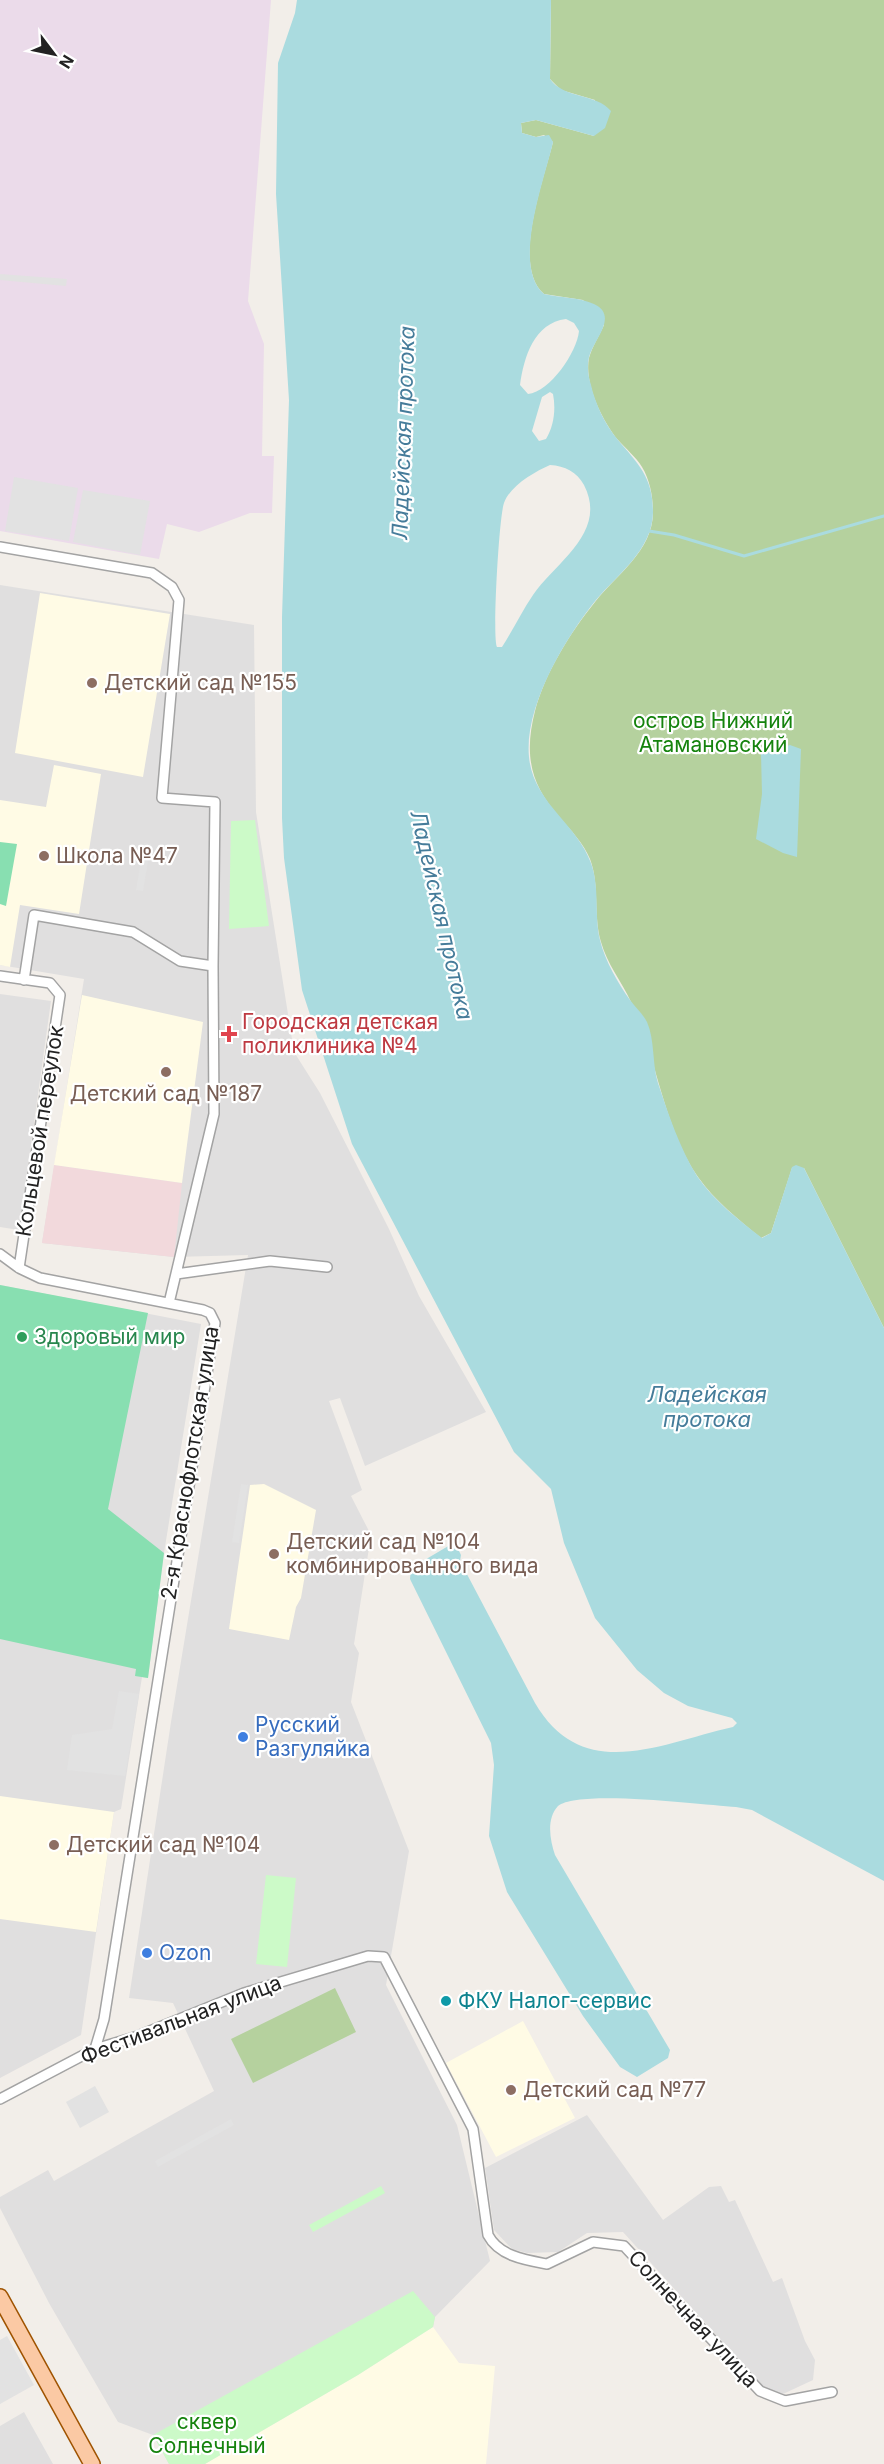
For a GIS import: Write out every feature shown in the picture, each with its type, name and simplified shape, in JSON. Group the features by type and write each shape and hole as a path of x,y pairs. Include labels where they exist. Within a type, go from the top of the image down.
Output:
{"main road":[{"path":"0,2297 92,2464"}],"street":[{"path":"0,547 152,573 171,587 178,600 162,798 215,802 214,1114 169,1303"},
{"path":"0,976 24,980 34,915 133,932 180,961 213,966"},
{"name":"Кольцевой переулок","path":"19,1268 60,995 50,983 24,980"},
{"name":"2-я Краснофлотская улица","path":"0,1254 19,1268 40,1278 210,1313 215,1323 105,2007 95,2049"},
{"path":"176,1274 270,1262 327,1267"},
{"name":"Фестивальная улица","path":"0,2099 95,2049 135,2037 244,1993 368,1956"},
{"name":"Солнечная улица","path":"368,1956 384,1958 395,1976 473,2129 488,2235 492,2243 505,2253 547,2264 593,2242 624,2246 760,2391 785,2401 832,2392"}],"shaded area":[{"path":"0,0 271,0 248,301 264,344 262,456 274,456 272,513 250,513 199,532 167,524 159,559 0,531"},
{"path":"0,274 67,279 66,286 0,280"},
{"path":"14,477 78,488 69,541 5,531"},
{"path":"83,490 150,501 140,555 73,542"},
{"path":"0,585 254,625 256,812 294,1052 320,1093 389,1229 419,1296 486,1412 365,1466 340,1398 329,1401 362,1490 351,1496 371,1535 354,1644 359,1653 351,1702 409,1851 386,1985 457,2125 490,2261 435,2317 433,2327 169,2464 153,2435 118,2422 49,2303 0,2208 0,2197 48,2170 54,2181 214,2091 173,2003 129,1998 171,1722 248,1255 174,1257 42,1243 84,979 0,965"},
{"name":"Детский сад №155","path":"40,593 170,614 143,777 15,753"},
{"name":"Школа №47","path":"54,765 101,774 79,914 20,905 10,967 0,965 0,800 46,807"},
{"path":"144,843 151,844 143,891 136,890"},
{"path":"0,994 51,1001 19,1230 0,1227"},
{"path":"82,995 203,1022 182,1183 54,1165"},
{"path":"54,1165 182,1183 174,1257 42,1243"},
{"path":"0,1285 201,1324 164,1553 148,1678 142,1677 121,1809 114,1812 81,2035 0,2078"},
{"path":"241,1484 248,1485 239,1543 232,1542"},
{"name":"Детский сад №104 комбинированного вида","path":"264,1484 316,1510 301,1598 296,1607 289,1640 229,1629 250,1485"},
{"path":"119,1691 139,1694 125,1776 67,1770 72,1735 112,1729"},
{"name":"Детский сад №104","path":"0,1796 114,1812 96,1932 0,1919"},
{"name":"Детский сад №77","path":"523,2021 575,2118 496,2157 446,2063"},
{"path":"95,2086 109,2112 80,2128 66,2102"},
{"path":"587,2115 663,2220 709,2187 721,2186 729,2202 735,2200 773,2282 782,2278 805,2341 815,2360 813,2380 783,2394 764,2388 623,2232 587,2233 558,2252 527,2253 512,2249 494,2230 485,2168"},
{"path":"231,2119 234,2125 158,2167 155,2161"},
{"path":"433,2327 459,2363 495,2366 486,2464 205,2464 358,2375"},
{"path":"7,2336 34,2385 0,2404 0,2340"},
{"path":"24,2412 53,2464 0,2464 0,2426"}],"green space":[{"name":"остров Нижний Атамановский","path":"551,0 884,0 884,1328 804,1168 792,1168 771,1233 761,1238 720,1202 698,1177 676,1136 640,1023 604,950 597,921 595,879 590,859 580,842 541,793 532,768 530,741 532,727 545,682 568,640 586,614 632,562 647,539 653,512 645,472 612,432 600,412 589,379 589,358 604,325 583,300 544,294 535,281 530,264 530,243 537,199 553,142 544,135 536,137 522,133 521,123 536,120 594,136 595,100 561,90 550,79"},
{"path":"255,820 269,926 229,929 231,821"},
{"path":"0,842 17,844 6,906 0,904"},
{"path":"0,1285 148,1313 108,1509 164,1553 148,1678 135,1676 136,1669 0,1639"},
{"path":"266,1875 296,1878 287,1967 256,1964"},
{"path":"335,1988 356,2032 253,2083 231,2039"},
{"path":"381,2186 385,2193 313,2232 309,2225"},
{"name":"сквер Солнечный","path":"413,2291 435,2317 433,2327 358,2375 205,2464 169,2464 153,2435"}],"water":[{"name":"Ладейская протока","path":"297,0 551,0 550,79 563,90 597,101 611,111 605,128 594,136 536,120 521,123 522,133 536,137 549,135 553,142 533,221 530,264 535,281 544,294 594,304 601,309 604,315 603,328 589,357 590,382 605,421 643,472 650,490 653,513 647,539 640,550 584,616 549,674 533,717 529,737 532,773 538,787 576,836 591,863 594,872 598,930 602,948 621,986 647,1022 658,1083 680,1143 697,1176 719,1202 762,1238 771,1233 792,1167 796,1165 804,1168 884,1328 884,1881 752,1810 671,1801 615,1798 570,1801 558,1806 550,1823 555,1855 670,2050 668,2058 637,2077 620,2067 583,2016 507,1892 489,1836 494,1765 491,1743 410,1579 411,1568 450,1545 457,1547 461,1555 460,1561 535,1703 554,1728 576,1744 600,1751 625,1752 678,1742 733,1727 737,1723 732,1718 688,1706 664,1693 637,1670 595,1618 564,1543 551,1489 514,1452 352,1144 302,990 284,858 282,818 282,617 289,400 276,194 278,63 295,13","holes":["566,319 574,323 579,331 568,360 545,386 528,394 520,385 524,363 533,343 546,327","550,392 553,394 554,411 549,434 546,439 539,441 532,431 542,397","550,465 570,470 584,485 590,502 590,517 576,545 533,595 502,647 497,647 495,623 502,513 504,503 511,491 530,476"]},
{"path":"790,745 801,749 797,857 783,853 756,839 762,794 761,754"}],"waterway":[{"path":"649,531 674,535 744,556 884,516"}],"place":[{"name":"Детский сад №155","path":"92,683"},
{"name":"Школа №47","path":"44,856"},
{"name":"Городская детская поликлиника №4","path":"229,1034"},
{"name":"Детский сад №187","path":"166,1072"},
{"name":"Здоровый мир","path":"22,1337"},
{"name":"Детский сад №104 комбинированного вида","path":"274,1554"},
{"name":"Русский Разгуляйка","path":"243,1737"},
{"name":"Детский сад №104","path":"54,1845"},
{"name":"Ozon","path":"147,1953"},
{"name":"ФКУ Налог-сервис","path":"446,2001"},
{"name":"Детский сад №77","path":"511,2090"}]}
